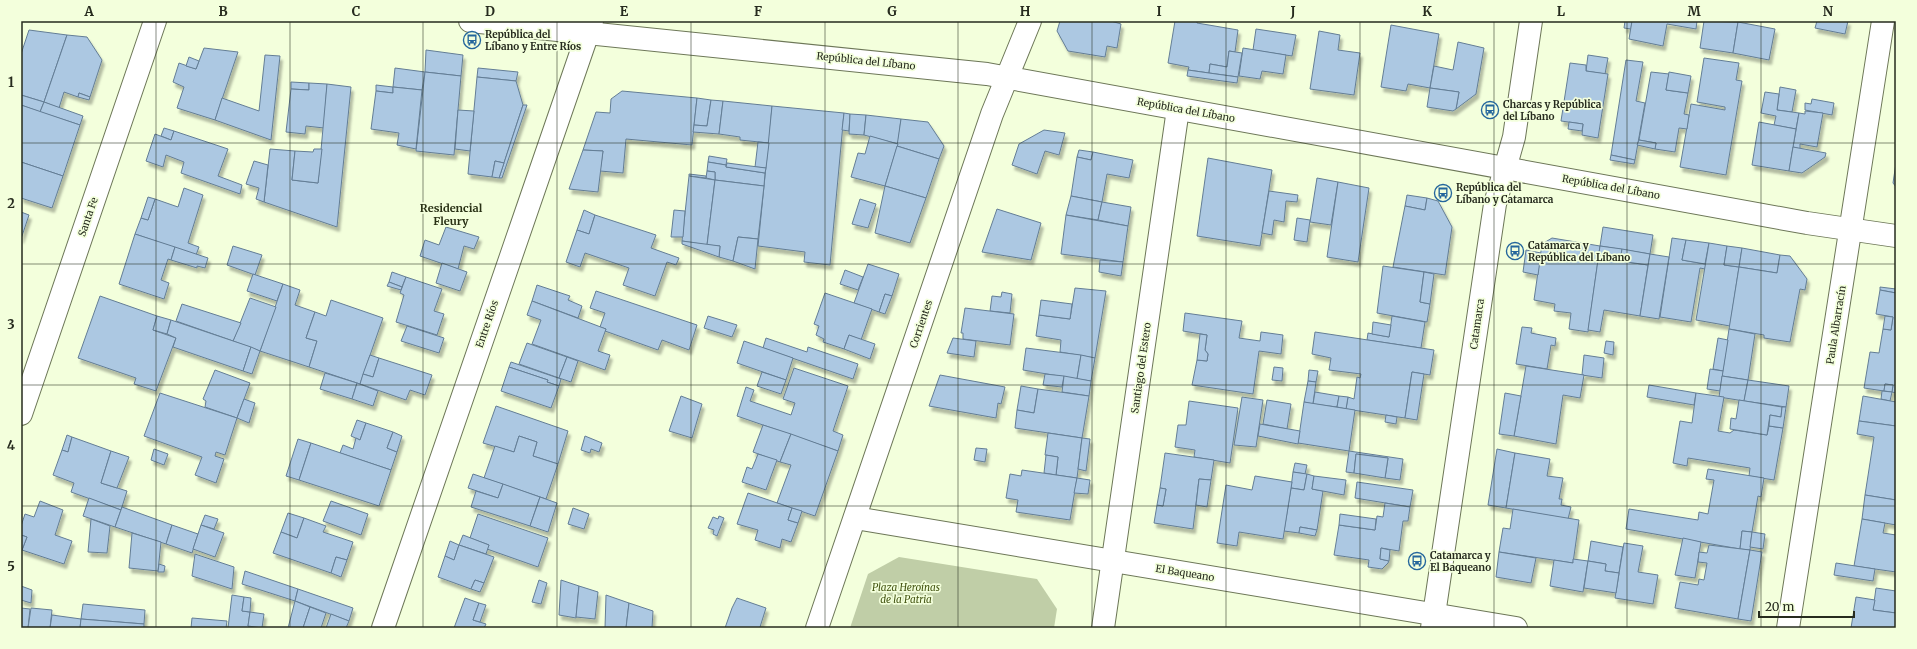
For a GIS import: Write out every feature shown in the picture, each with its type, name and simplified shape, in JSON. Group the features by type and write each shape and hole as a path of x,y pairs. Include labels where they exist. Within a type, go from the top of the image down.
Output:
{"street":[{"name":"Santa Fe","path":"21,414 155,21"},
{"name":"República del Líbano","path":"470,21 590,27 988,74 1505,168 1896,236"},
{"name":"Corrientes","path":"818,628 992,114 1030,21"},
{"name":"Catamarca","path":"1433,621 1495,204 1514,138 1531,21"},
{"name":"Paula Albarracín","path":"1788,628 1883,21"},
{"name":"Entre Ríos","path":"383,628 590,27"},
{"name":"Santiago del Estero","path":"1103,628 1178,109"},
{"name":"El Baqueano","path":"855,518 1113,561 1433,621 1516,628"}],"green space":[{"name":"Plaza Heroínas de la Patria","path":"899,557 1037,579 1057,609 1054,628 850,628 868,574"}],"building":[{"path":"1060,21 1111,21 1121,24 1117,48 1107,46 1105,57 1068,51 1057,31"},
{"path":"1175,21 1197,21 1197,23 1238,30 1235,52 1229,51 1227,67 1210,64 1209,73 1188,70 1189,67 1168,63"},
{"path":"1625,21 1632,21 1631,29 1624,28"},
{"path":"1632,21 1697,21 1696,29 1667,24 1663,46 1629,39"},
{"path":"1704,21 1738,22 1733,53 1700,48"},
{"path":"1817,21 1848,21 1845,34 1815,28"},
{"path":"1738,22 1775,29 1769,60 1733,53"},
{"path":"1391,25 1439,34 1430,88 1408,84 1406,91 1381,87"},
{"path":"1256,29 1296,35 1292,56 1253,50"},
{"path":"29,30 67,35 44,102 21,95 21,54"},
{"path":"1319,31 1340,35 1338,50 1360,53 1354,95 1310,89"},
{"path":"67,35 87,37 102,60 90,97 79,93 78,97 64,92 59,108 44,102"},
{"path":"1458,42 1484,48 1476,94 1456,109 1459,92 1430,88 1434,66 1453,70"},
{"path":"204,48 238,52 215,120 177,108 184,87 173,82 179,63 196,69"},
{"path":"1243,48 1286,55 1283,74 1262,71 1260,79 1239,76"},
{"path":"426,50 463,55 461,76 425,72"},
{"path":"1229,51 1242,53 1238,77 1209,73 1210,64 1227,67"},
{"path":"265,55 280,56 271,140 215,120 222,98 259,111"},
{"path":"1588,55 1608,58 1605,74 1586,71"},
{"path":"189,57 199,61 196,69 186,66"},
{"path":"1704,58 1739,63 1736,80 1742,81 1726,175 1680,167 1691,104 1725,110 1725,107 1697,102"},
{"path":"1626,60 1643,62 1636,101 1645,103 1635,160 1611,155"},
{"path":"1570,63 1586,65 1586,71 1608,74 1598,138 1582,135 1583,124 1561,121"},
{"path":"395,68 425,72 422,90 393,87"},
{"path":"478,68 518,72 516,81 477,77"},
{"path":"1188,70 1238,77 1237,83 1187,76"},
{"path":"425,72 461,76 454,155 416,151"},
{"path":"1651,72 1669,74 1666,90 1688,93 1684,114 1689,115 1687,129 1679,128 1675,152 1655,149 1656,143 1639,140"},
{"path":"1669,72 1691,76 1688,93 1666,90"},
{"path":"477,77 516,81 523,105 504,163 495,161 492,177 468,174"},
{"path":"291,82 309,83 309,90 291,89"},
{"path":"309,83 327,84 324,128 306,126 305,134 286,132 291,89 309,90"},
{"path":"327,84 351,87 337,227 264,202 270,149 295,151 292,180 318,183"},
{"path":"376,85 393,87 393,93 376,91"},
{"path":"393,87 422,90 416,149 397,145 399,133 371,129 376,91 393,93"},
{"path":"1780,87 1796,90 1792,112 1777,110"},
{"path":"1430,88 1459,92 1456,109 1453,111 1427,107"},
{"path":"622,91 697,98 692,145 626,139 623,173 600,171 603,151 583,150 596,112 610,113 611,99"},
{"path":"1765,92 1779,94 1777,110 1799,113 1796,129 1774,125 1776,116 1761,113"},
{"path":"79,93 90,97 89,100 78,97"},
{"path":"21,95 44,102 40,112 21,105"},
{"path":"697,98 711,100 707,126 694,125"},
{"path":"1812,99 1834,103 1832,115 1805,110 1805,103 1811,104"},
{"path":"711,100 723,101 719,134 693,132 694,125 707,126"},
{"path":"723,101 772,106 769,143 740,140 740,137 719,134"},
{"path":"44,102 83,116 80,125 40,112"},
{"path":"21,105 80,125 63,176 21,162"},
{"path":"523,105 527,105 502,178 499,178"},
{"path":"772,106 844,113 830,265 804,262 805,252 758,246"},
{"path":"458,110 474,111 470,151 455,149"},
{"path":"1805,111 1823,113 1817,147 1800,144 1800,149 1793,147 1799,113 1805,114"},
{"path":"844,113 850,114 849,131 842,130"},
{"path":"850,114 866,115 864,135 849,134"},
{"path":"866,115 901,119 898,144 864,135"},
{"path":"901,119 928,122 944,146 939,159 897,146"},
{"path":"1569,122 1583,124 1582,131 1568,129"},
{"path":"1759,122 1796,129 1789,171 1752,165"},
{"path":"164,128 174,131 171,140 161,136"},
{"path":"1044,130 1065,133 1059,155 1045,151 1037,174 1012,165 1019,144"},
{"path":"174,131 228,149 218,176 242,185 240,194 181,173 184,162 166,155 163,167 146,161 155,134 171,140"},
{"path":"870,136 898,144 885,186 851,177 858,153 865,154"},
{"path":"1639,140 1656,143 1655,149 1637,145"},
{"path":"758,142 769,143 766,168 755,167"},
{"path":"897,146 939,159 926,198 885,186"},
{"path":"1793,147 1826,153 1825,157 1802,173 1789,171"},
{"path":"314,149 322,149 318,183 292,180 295,151 313,152"},
{"path":"583,150 603,151 598,192 569,189"},
{"path":"1079,150 1093,152 1091,160 1077,157"},
{"path":"1093,152 1133,160 1129,178 1107,174 1102,202 1071,196 1077,157 1091,160"},
{"path":"1611,155 1635,160 1634,164 1610,160"},
{"path":"709,156 727,159 726,165 708,162"},
{"path":"1208,158 1272,170 1260,246 1197,236"},
{"path":"254,161 268,165 264,202 256,199 259,188 246,184"},
{"path":"495,161 504,163 499,178 492,177"},
{"path":"21,162 63,176 52,208 21,198"},
{"path":"708,162 726,165 726,167 765,173 764,186 715,180 715,172 707,171"},
{"path":"727,163 766,168 765,173 726,167"},
{"path":"1896,163 1896,187 1893,183"},
{"path":"707,171 715,172 715,180 706,178"},
{"path":"689,174 706,176 706,178 689,176"},
{"path":"689,176 715,180 707,245 682,241"},
{"path":"1317,178 1338,182 1331,225 1310,222"},
{"path":"715,180 764,186 758,239 738,237 733,261 719,257 720,246 707,245"},
{"path":"1338,182 1369,188 1358,262 1327,257"},
{"path":"885,186 926,198 910,243 875,233"},
{"path":"184,188 203,195 188,243 199,247 196,255 135,234 141,218 148,220 155,199 178,207"},
{"path":"1269,191 1298,195 1297,202 1286,201 1284,222 1274,220 1272,235 1262,233"},
{"path":"1407,195 1427,198 1425,210 1405,206"},
{"path":"1071,196 1102,202 1098,220 1066,215"},
{"path":"148,197 155,199 148,220 141,218"},
{"path":"1427,198 1438,201 1452,227 1445,275 1393,267 1405,206 1425,210"},
{"path":"860,199 876,204 868,228 852,224"},
{"path":"1102,202 1131,207 1128,226 1098,220"},
{"path":"997,209 1041,223 1031,260 982,252"},
{"path":"584,210 595,215 589,234 577,230"},
{"path":"674,210 685,211 683,237 671,237"},
{"path":"21,212 29,215 21,239"},
{"path":"595,215 656,235 651,248 679,258 676,265 667,262 655,296 623,285 629,268 585,253 580,267 566,262 577,230 589,234"},
{"path":"1066,215 1128,226 1123,262 1061,254"},
{"path":"1297,218 1310,220 1307,242 1294,240"},
{"path":"446,227 479,237 474,249 464,246 458,269 420,256 425,240 439,245"},
{"path":"1603,227 1653,235 1650,254 1600,246"},
{"path":"135,234 175,247 171,260 168,259 161,280 169,283 164,299 119,284"},
{"path":"738,237 758,239 755,269 733,261"},
{"path":"1552,238 1600,246 1588,332 1569,329 1571,313 1554,311 1555,304 1534,300 1542,244"},
{"path":"1672,238 1686,240 1682,260 1706,264 1705,269 1700,268 1691,322 1660,317"},
{"path":"1686,240 1709,243 1705,264 1682,260"},
{"path":"682,241 720,246 719,257 682,244"},
{"path":"1709,243 1727,246 1724,265 1739,267 1730,326 1696,320"},
{"path":"233,246 262,255 255,275 227,265"},
{"path":"1600,246 1622,249 1620,261 1648,265 1640,316 1604,310 1600,332 1588,330"},
{"path":"1727,246 1742,248 1739,267 1724,265"},
{"path":"175,247 208,258 205,268 197,266 197,268 171,260"},
{"path":"1742,248 1780,255 1777,273 1739,267"},
{"path":"1622,249 1650,254 1648,265 1620,261"},
{"path":"1526,250 1541,253 1538,275 1523,272"},
{"path":"1650,254 1669,257 1659,319 1640,316"},
{"path":"1780,255 1790,256 1807,279 1805,290 1800,289 1790,342 1764,338 1764,335 1729,329 1739,267 1777,273"},
{"path":"1100,260 1123,262 1121,276 1099,272"},
{"path":"442,263 467,272 460,291 436,283"},
{"path":"868,264 899,274 892,296 885,294 879,312 854,303"},
{"path":"1383,266 1424,272 1420,302 1430,304 1427,322 1377,313"},
{"path":"845,270 863,277 858,290 840,284"},
{"path":"392,272 406,277 402,287 389,282"},
{"path":"1424,272 1434,274 1430,304 1420,302"},
{"path":"253,274 283,284 277,301 247,291"},
{"path":"406,277 442,289 434,311 444,314 437,335 396,322 404,295 400,293"},
{"path":"389,282 402,287 401,290 387,286"},
{"path":"283,284 300,290 295,305 315,312 306,338 317,341 309,367 260,351"},
{"path":"537,285 570,296 568,300 582,306 578,318 532,301"},
{"path":"1880,287 1896,289 1896,293 1880,290"},
{"path":"1075,288 1106,291 1095,358 1060,352 1061,340 1036,336 1039,315 1070,319"},
{"path":"1880,290 1896,293 1896,393 1892,392 1893,385 1885,384 1884,391 1864,388 1870,352 1879,353 1883,329 1891,330 1893,317 1876,314"},
{"path":"596,291 697,325 689,350 662,340 658,350 605,331 606,329 600,327 605,313 590,308"},
{"path":"1002,292 1012,294 1010,313 990,311 992,296 1001,297"},
{"path":"825,293 872,309 861,340 849,335 844,349 823,342 824,339 816,335 819,326 814,324"},
{"path":"885,294 892,296 885,314 879,312"},
{"path":"100,296 157,316 153,330 176,338 156,391 134,384 136,378 78,358"},
{"path":"250,298 276,307 260,351 233,341"},
{"path":"331,300 383,318 360,384 309,367 317,341 306,338 315,312 326,316"},
{"path":"1041,300 1072,304 1070,319 1039,315"},
{"path":"532,301 606,329 598,351 610,355 605,370 532,344 541,320 527,315"},
{"path":"182,304 241,323 233,341 176,321"},
{"path":"965,308 1014,314 1010,345 963,339 963,333 961,333"},
{"path":"1185,313 1242,321 1239,338 1260,341 1261,332 1283,335 1281,354 1259,351 1253,394 1192,385 1197,360 1207,361 1208,354 1205,350 1207,335 1183,331"},
{"path":"157,316 171,320 167,334 153,330"},
{"path":"708,316 737,325 732,337 704,328"},
{"path":"1392,316 1425,322 1421,348 1367,340 1368,333 1389,337"},
{"path":"1885,316 1893,317 1891,330 1883,329"},
{"path":"171,320 251,347 243,371 173,347 176,338 167,334"},
{"path":"1373,322 1391,325 1389,337 1372,334"},
{"path":"407,326 444,338 439,353 401,341"},
{"path":"1522,327 1532,328 1531,333 1556,338 1555,346 1551,345 1547,369 1516,364"},
{"path":"1729,329 1755,334 1748,380 1722,376"},
{"path":"1315,332 1434,350 1430,375 1412,372 1405,418 1346,409 1348,397 1354,399 1357,377 1360,378 1361,374 1329,370 1331,358 1312,354"},
{"path":"1200,334 1207,335 1205,350 1208,354 1207,361 1197,360"},
{"path":"849,335 875,344 870,359 844,349"},
{"path":"766,338 807,352 808,347 858,364 853,379 763,348"},
{"path":"953,338 976,341 974,357 947,353"},
{"path":"1718,338 1728,340 1723,371 1713,369"},
{"path":"744,341 793,358 786,380 737,363"},
{"path":"1606,341 1614,342 1613,355 1604,353"},
{"path":"527,343 567,357 559,378 519,364"},
{"path":"251,347 260,351 252,374 243,371"},
{"path":"1026,348 1081,355 1077,379 1023,370"},
{"path":"370,355 379,358 373,377 363,374"},
{"path":"1081,355 1095,358 1091,381 1077,379"},
{"path":"1584,355 1604,358 1602,378 1582,375"},
{"path":"567,357 578,361 571,382 559,378"},
{"path":"379,358 432,375 425,395 410,390 406,400 360,384 363,374 373,377"},
{"path":"511,362 561,379 559,386 547,382 548,380 509,367"},
{"path":"1526,366 1584,375 1580,398 1563,395 1556,444 1514,436"},
{"path":"509,367 548,380 547,382 559,386 551,408 501,391"},
{"path":"1274,367 1283,368 1282,381 1272,380"},
{"path":"794,368 848,386 833,431 843,435 838,451 737,416 746,387 754,390 750,401 791,415 795,403 783,399"},
{"path":"1710,369 1723,371 1720,391 1707,389"},
{"path":"215,370 250,383 237,418 205,407 206,401 203,399"},
{"path":"1309,370 1318,371 1316,382 1308,381"},
{"path":"762,372 786,380 781,394 757,386"},
{"path":"1412,372 1424,374 1417,420 1405,418"},
{"path":"325,373 357,383 352,399 320,389"},
{"path":"1045,374 1064,376 1062,387 1043,385"},
{"path":"940,375 1005,387 1001,404 998,403 996,418 929,406"},
{"path":"1064,376 1091,381 1089,396 1062,392"},
{"path":"1722,376 1748,380 1744,401 1719,397"},
{"path":"1748,380 1789,386 1786,407 1744,401"},
{"path":"1308,381 1316,382 1313,404 1304,402"},
{"path":"357,383 378,391 373,406 352,399"},
{"path":"1885,384 1893,385 1892,392 1884,391"},
{"path":"1649,385 1696,393 1694,405 1647,397"},
{"path":"1021,386 1038,389 1034,413 1017,410"},
{"path":"1038,389 1089,396 1082,438 1015,428 1017,410 1034,413"},
{"path":"1882,391 1892,392 1890,401 1881,399"},
{"path":"1315,392 1339,396 1337,407 1313,404"},
{"path":"160,393 237,418 225,455 216,452 215,456 224,459 216,483 195,475 202,457 144,436"},
{"path":"1505,393 1521,396 1514,436 1499,434"},
{"path":"1696,393 1724,397 1718,431 1730,433 1734,430 1767,435 1769,426 1783,428 1774,480 1749,476 1750,468 1688,458 1687,466 1673,463 1680,421 1692,423"},
{"path":"681,396 702,404 692,438 669,431"},
{"path":"1339,396 1348,397 1346,409 1337,407"},
{"path":"1863,396 1896,402 1896,426 1859,421"},
{"path":"1242,397 1263,400 1256,447 1234,445"},
{"path":"244,399 255,403 249,423 237,418"},
{"path":"1267,400 1291,404 1287,429 1263,424"},
{"path":"1739,400 1782,407 1781,417 1770,415 1767,435 1730,429 1731,418 1736,419"},
{"path":"1189,401 1238,408 1230,463 1194,457 1195,450 1175,447 1178,425 1186,425"},
{"path":"1304,402 1355,410 1349,451 1298,443"},
{"path":"496,406 568,431 558,464 533,456 537,442 519,436 514,452 483,443"},
{"path":"1782,407 1786,407 1783,428 1769,426 1770,415 1781,417"},
{"path":"1386,415 1397,417 1396,424 1385,422"},
{"path":"357,420 366,423 360,440 351,436"},
{"path":"1859,421 1896,426 1896,500 1865,495 1874,437 1857,434"},
{"path":"366,423 393,432 387,448 397,452 391,470 340,453 343,445 353,449 356,438 360,440"},
{"path":"1260,424 1300,431 1298,444 1258,436"},
{"path":"763,425 791,434 780,462 753,452"},
{"path":"393,432 402,436 397,452 387,448"},
{"path":"1048,433 1082,438 1077,478 1056,475 1058,457 1045,455"},
{"path":"791,434 838,451 815,516 777,503 791,465 780,462"},
{"path":"67,435 72,437 68,452 62,450"},
{"path":"519,436 537,442 533,456 558,464 546,499 484,478 495,446 514,452"},
{"path":"585,436 602,443 599,452 591,449 590,453 581,450"},
{"path":"72,437 111,451 101,483 127,491 121,510 71,492 74,483 53,475 62,450 68,452"},
{"path":"1082,438 1090,439 1086,471 1078,469"},
{"path":"298,439 311,443 299,480 286,476"},
{"path":"311,443 391,470 379,506 299,480"},
{"path":"976,448 987,449 985,462 974,460"},
{"path":"154,449 168,454 164,465 151,460"},
{"path":"1497,449 1515,453 1506,508 1488,505"},
{"path":"111,451 129,457 117,488 101,483"},
{"path":"1349,451 1403,459 1400,480 1385,478 1388,458 1356,454 1354,473 1346,472"},
{"path":"1165,453 1214,460 1211,480 1199,479 1193,529 1154,523 1157,505 1163,506 1166,489 1160,488"},
{"path":"1515,453 1550,459 1547,476 1563,478 1559,499 1562,499 1561,505 1571,507 1568,519 1506,508"},
{"path":"758,454 777,460 766,490 742,482 747,467 752,469"},
{"path":"1356,454 1388,458 1385,478 1354,473"},
{"path":"1046,455 1058,457 1056,475 1044,473"},
{"path":"1295,463 1307,465 1305,474 1293,472"},
{"path":"1708,469 1764,478 1761,497 1758,496 1752,532 1742,531 1740,549 1626,529 1629,509 1698,520 1699,512 1708,514 1714,480 1706,479"},
{"path":"1022,470 1077,478 1070,520 1016,512 1018,500 1006,498 1010,474 1021,476"},
{"path":"1293,472 1307,474 1304,490 1291,488"},
{"path":"473,474 503,484 498,498 468,488"},
{"path":"1307,474 1314,476 1312,489 1323,491 1317,530 1300,527 1299,533 1284,531 1291,488 1304,490"},
{"path":"1255,476 1292,482 1283,539 1239,532 1237,546 1217,543 1226,485 1252,490"},
{"path":"1314,476 1346,480 1344,495 1312,489"},
{"path":"1077,478 1090,480 1088,494 1074,493"},
{"path":"1199,479 1211,480 1207,507 1196,505"},
{"path":"1357,482 1413,490 1410,507 1355,498"},
{"path":"503,484 540,497 530,526 471,507 476,491 498,498"},
{"path":"1160,488 1166,489 1163,506 1157,505"},
{"path":"748,493 792,508 788,520 798,523 791,542 782,539 780,548 755,540 758,530 737,524"},
{"path":"1865,495 1896,500 1896,525 1862,519"},
{"path":"540,497 557,503 548,532 530,526"},
{"path":"89,498 121,510 115,527 83,516"},
{"path":"40,501 63,510 55,535 72,541 64,564 22,550 27,537 21,535 21,526 25,514 34,517"},
{"path":"331,501 368,514 361,535 323,521"},
{"path":"1385,503 1410,507 1408,521 1403,521 1399,551 1381,548 1380,559 1389,561 1388,563 1382,569 1368,567 1369,560 1334,555 1339,525 1375,530 1377,516 1383,517"},
{"path":"122,507 172,525 166,544 115,527"},
{"path":"573,508 589,514 584,529 568,524"},
{"path":"792,508 802,511 798,523 788,520"},
{"path":"1513,509 1579,520 1573,563 1499,552 1503,528 1510,529"},
{"path":"288,513 304,518 297,538 281,532"},
{"path":"478,514 548,538 538,567 487,549 489,545 470,538"},
{"path":"1340,514 1376,519 1375,530 1339,525"},
{"path":"205,515 218,519 214,529 201,525"},
{"path":"719,516 724,518 717,536 713,534 714,530 708,528 713,517 718,519"},
{"path":"304,518 326,526 323,532 353,542 347,560 336,557 331,573 273,553 281,532 297,538"},
{"path":"91,519 110,526 107,553 88,552"},
{"path":"1862,519 1885,523 1883,533 1896,535 1896,572 1854,566"},
{"path":"172,525 198,534 192,553 166,544"},
{"path":"201,525 224,533 215,557 193,549"},
{"path":"1300,527 1317,530 1315,536 1299,533"},
{"path":"1742,531 1752,532 1750,550 1740,549"},
{"path":"1752,532 1765,534 1763,549 1750,547"},
{"path":"132,533 161,542 158,571 129,568"},
{"path":"21,535 27,537 22,550 21,550"},
{"path":"463,535 489,545 486,554 459,545"},
{"path":"1683,538 1701,542 1695,578 1675,575"},
{"path":"450,541 459,545 454,560 445,556"},
{"path":"1591,541 1623,547 1619,573 1605,571 1606,564 1588,561"},
{"path":"1624,543 1643,546 1638,572 1658,575 1653,604 1615,598"},
{"path":"459,545 494,557 484,583 475,580 471,589 438,577 445,556 454,560"},
{"path":"1709,545 1750,550 1738,619 1675,608 1680,582 1698,585 1699,579 1704,580 1707,563 1698,562 1699,552 1707,553"},
{"path":"1381,548 1390,550 1389,561 1380,559"},
{"path":"1750,550 1762,552 1751,621 1738,619"},
{"path":"1499,552 1536,558 1531,583 1496,577"},
{"path":"195,554 234,567 232,589 192,576"},
{"path":"336,557 347,560 341,577 331,573"},
{"path":"1573,559 1588,561 1583,592 1550,586 1554,560 1573,563"},
{"path":"1588,561 1606,564 1605,571 1619,573 1616,593 1584,588"},
{"path":"1836,563 1875,569 1873,581 1834,575"},
{"path":"159,564 165,566 164,572 158,572"},
{"path":"245,571 298,589 295,601 242,584"},
{"path":"475,580 484,583 480,592 471,589"},
{"path":"539,580 547,583 541,604 532,602"},
{"path":"561,580 579,586 576,618 559,615"},
{"path":"21,586 32,590 31,603 21,600"},
{"path":"579,586 598,592 595,619 576,617"},
{"path":"1876,588 1896,591 1896,613 1873,610"},
{"path":"298,589 353,608 349,621 295,601"},
{"path":"232,595 244,597 242,611 250,612 248,626 262,628 228,628"},
{"path":"606,595 629,603 626,628 605,628"},
{"path":"244,597 251,598 250,612 242,611"},
{"path":"1856,597 1875,600 1873,610 1896,613 1896,628 1851,628"},
{"path":"465,598 479,603 473,620 486,624 484,628 454,628"},
{"path":"737,598 766,608 760,627 763,628 725,628"},
{"path":"295,601 310,607 303,628 288,628"},
{"path":"479,603 486,605 480,622 473,620"},
{"path":"629,603 653,611 652,628 626,628"},
{"path":"83,604 145,610 144,624 81,619"},
{"path":"310,607 326,613 321,628 303,628"},
{"path":"21,608 30,609 28,628 21,628"},
{"path":"31,608 52,610 50,628 28,628"},
{"path":"250,612 264,614 262,628 248,626"},
{"path":"331,614 349,621 346,628 326,628"},
{"path":"52,615 81,619 80,628 50,628"},
{"path":"192,618 227,621 226,628 191,628"},
{"path":"81,619 144,624 144,628 80,628"}],"place":[{"name":"República del Líbano y Entre Ríos","path":"472,40"},
{"name":"Charcas y República del Líbano","path":"1490,110"},
{"name":"República del Líbano y Catamarca","path":"1443,193"},
{"name":"Catamarca y República del Líbano","path":"1515,251"},
{"name":"Catamarca y El Baqueano","path":"1417,561"}],"district":[{"name":"Residencial Fleury","path":"451,214"}]}
